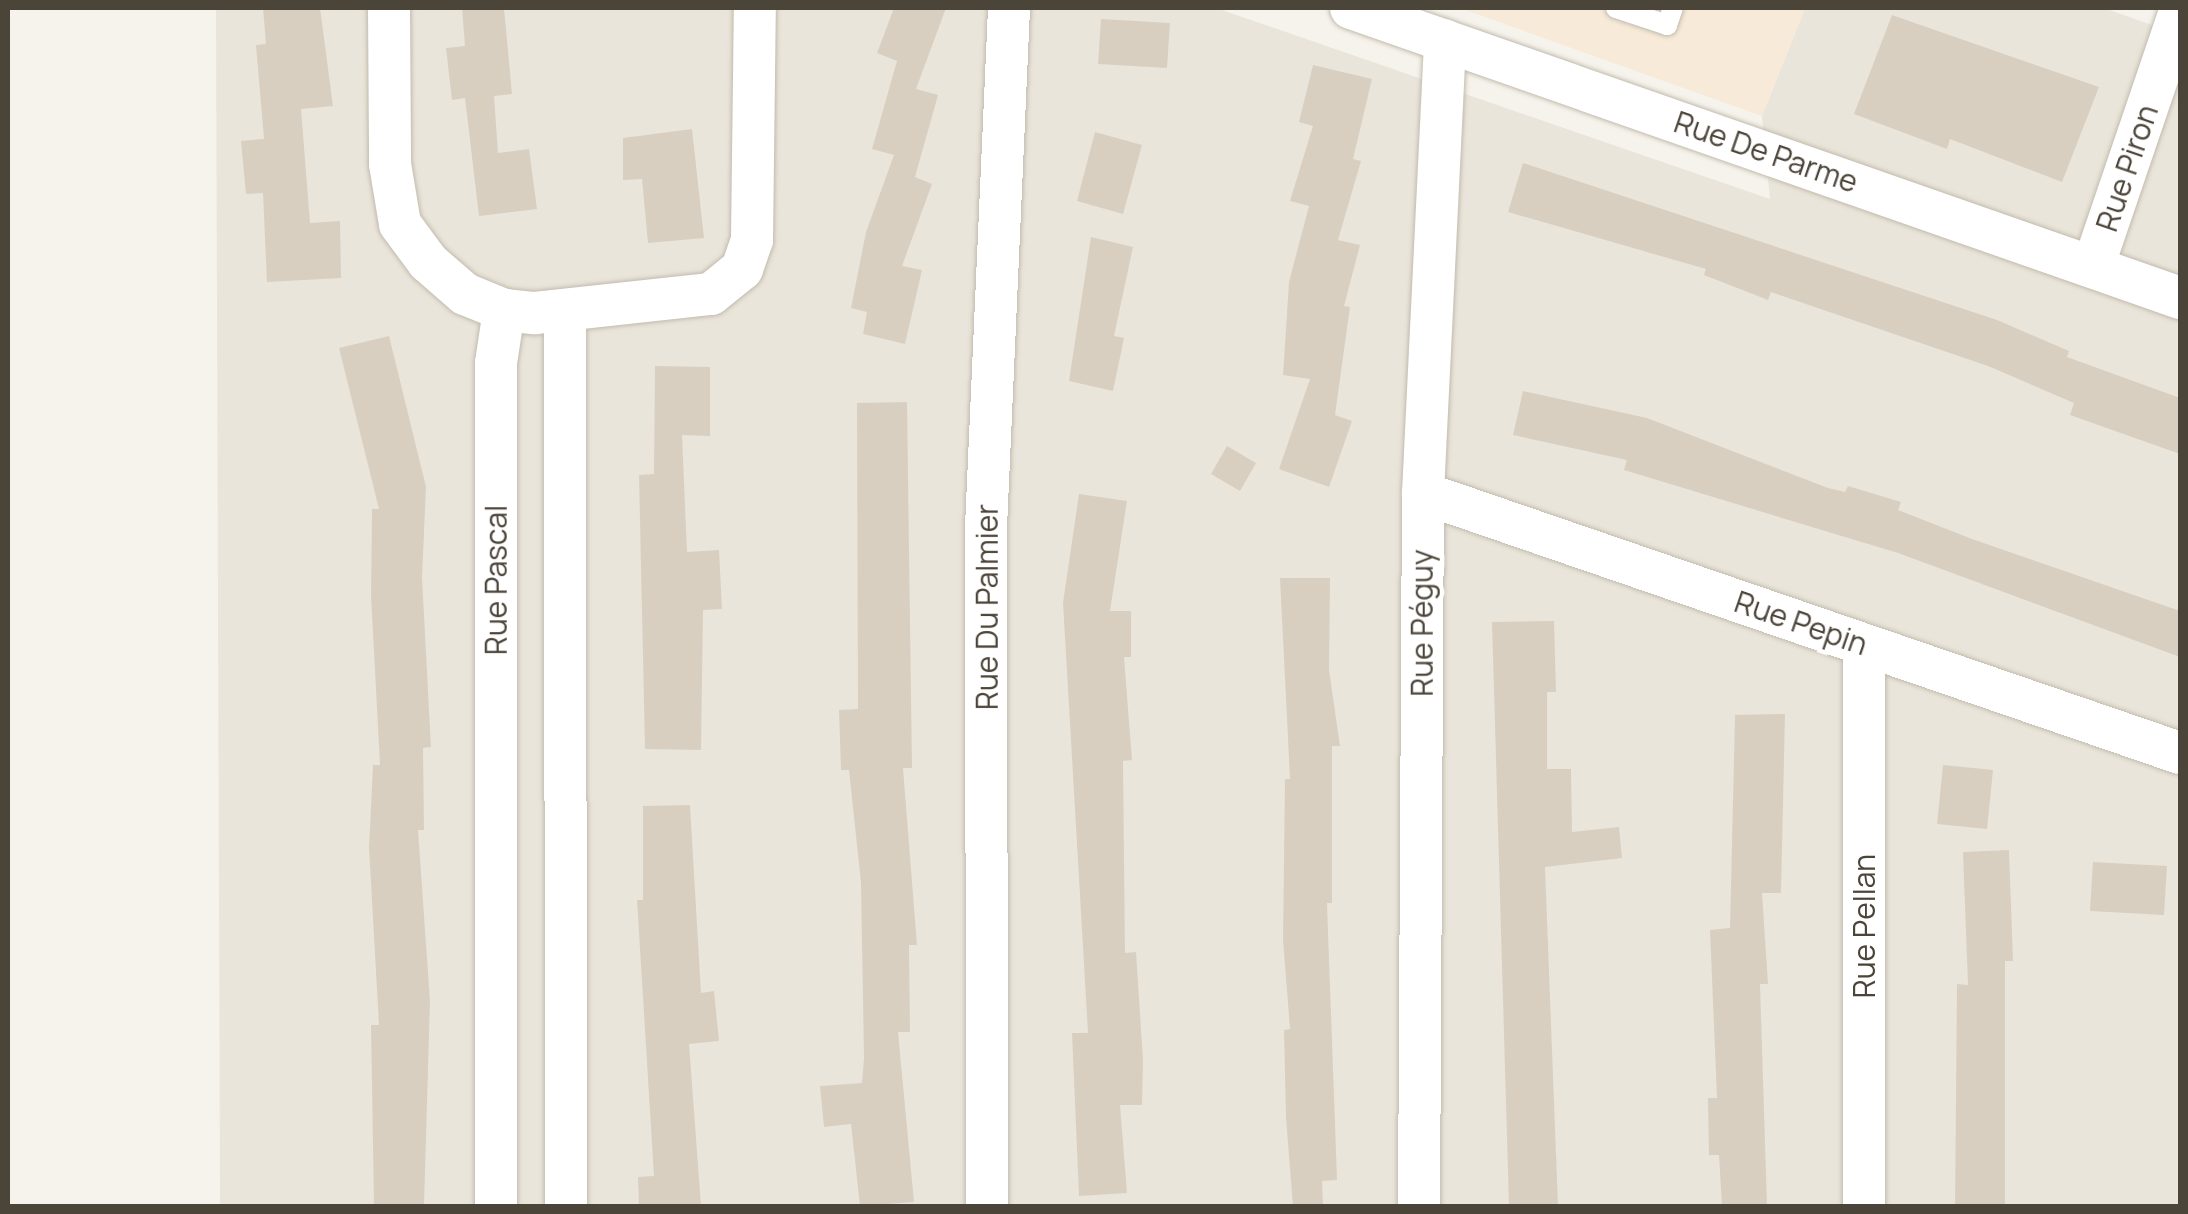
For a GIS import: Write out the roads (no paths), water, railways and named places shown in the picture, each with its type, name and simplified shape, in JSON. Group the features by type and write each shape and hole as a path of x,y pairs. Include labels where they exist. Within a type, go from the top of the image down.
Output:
{"street":[{"path":"389,8 390,164 400,224 443,277 504,310 565,311 711,294 742,269 752,240 755,8"},
{"name":"Rue Du Palmier","path":"987,1206 986,527 1010,8"},
{"name":"Rue De Parme","path":"1351,8 2180,298"},
{"name":"Rue Piron","path":"2092,267 2180,12"},
{"name":"Rue Péguy","path":"1419,1206 1422,493 1445,41"},
{"name":"Rue Pascal","path":"496,1206 496,364 504,310"},
{"path":"565,311 566,1206"},
{"name":"Rue Pepin","path":"1422,493 2180,753"},
{"name":"Rue Pellan","path":"1864,645 1864,1206"}],"lane":[{"path":"1616,8 1666,25 1673,8"}]}
